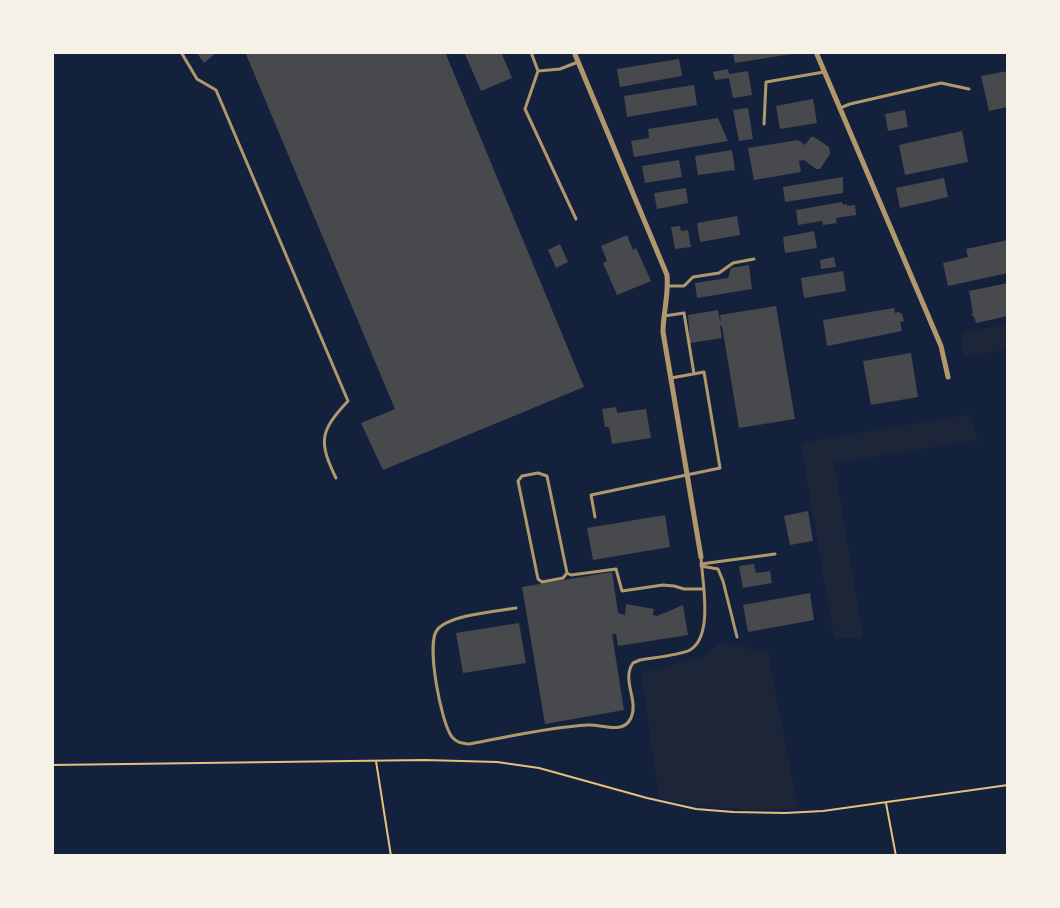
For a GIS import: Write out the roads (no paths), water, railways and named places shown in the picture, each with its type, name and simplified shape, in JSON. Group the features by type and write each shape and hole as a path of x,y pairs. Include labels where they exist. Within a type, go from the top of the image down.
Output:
{"street":[{"path":"574,52 662,260 668,286 663,332 701,562"},
{"path":"816,52 941,346 948,377"}],"lane":[{"path":"181,52 196,79 216,90 348,401 333,417 325,434 324,453 336,478"},
{"path":"531,52 538,71 525,109 576,219"},
{"path":"538,71 560,69 578,62"},
{"path":"764,124 766,82 824,72"},
{"path":"840,108 941,83 969,88"},
{"path":"668,286 684,286 693,278 719,273 733,263 754,259"},
{"path":"663,316 684,313 694,374"},
{"path":"595,517 591,495 720,468 704,372 671,378"},
{"path":"538,473 547,476 567,573 563,578 542,582 538,579 518,481 522,476 538,473"},
{"path":"701,562 775,554"},
{"path":"516,608 447,621 436,630 432,647 435,676 447,728 453,738 460,743 469,744 581,725 621,726 630,719 632,712 628,674 633,663 689,651 701,638 705,615 701,562"},
{"path":"701,562 718,569 736,637"},
{"path":"567,573 571,575 616,569 622,591 663,585 684,589 703,589"}]}
